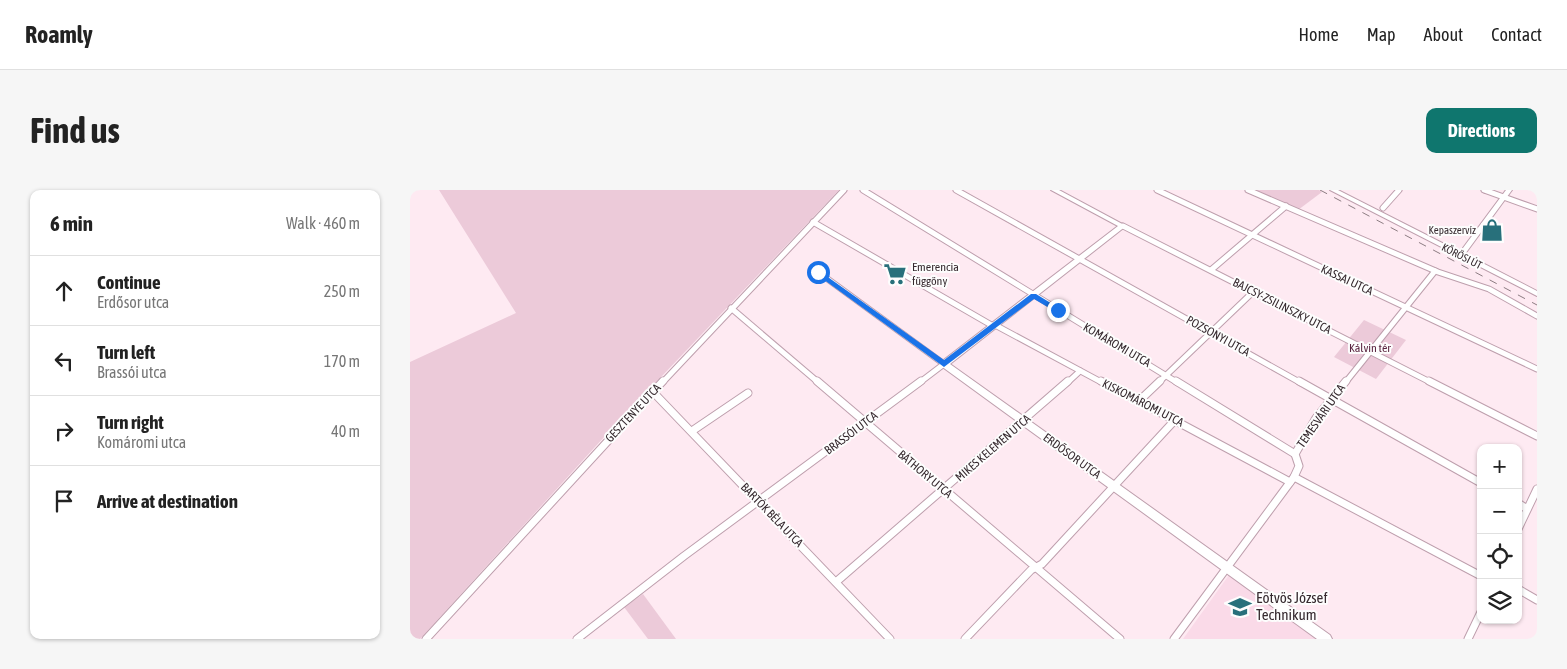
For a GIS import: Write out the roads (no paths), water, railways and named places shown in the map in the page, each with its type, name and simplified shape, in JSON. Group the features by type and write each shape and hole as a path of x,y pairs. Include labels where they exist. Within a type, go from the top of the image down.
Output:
{"street":[{"name":"GESZTENYE UTCA","path":"426,639 731,308 844,190"},
{"name":"KOMÁROMI UTCA","path":"862,190 1167,374 1295,454"},
{"name":"POZSONYI UTCA","path":"956,190 1477,480"},
{"name":"BAJCSY-ZSILINSZKY UTCA","path":"1054,190 1537,436"},
{"name":"KASSAI UTCA","path":"1157,190 1537,369"},
{"path":"1248,190 1435,271 1490,289 1537,316"},
{"name":"KŐRÖSI ÚT","path":"1333,190 1537,294"},
{"path":"1383,208 1400,190"},
{"path":"1484,190 1537,209"},
{"path":"1461,255 1509,190"},
{"path":"1211,270 1286,206"},
{"name":"KISKOMÁROMI UTCA","path":"814,222 994,326 1292,479"},
{"name":"BRASSÓI UTCA","path":"577,639 944,364 1124,226"},
{"name":"TEMESVÁRI UTCA","path":"1292,479 1299,469 1300,461 1295,454 1316,418 1435,271"},
{"name":"ERDŐSOR UTCA","path":"818,272 1326,639"},
{"path":"1139,401 1254,292"},
{"name":"BÁTHORY UTCA","path":"731,308 1120,639"},
{"name":"MIKES KELEMEN UTCA","path":"836,582 1080,371"},
{"name":"BARTÓK BÉLA UTCA","path":"653,392 890,639"},
{"path":"692,431 748,393"},
{"path":"965,639 1035,568 1042,564 1175,420"},
{"path":"1174,639 1292,479 1477,574"},
{"path":"1522,520 1537,489"},
{"path":"1522,506 1527,509"},
{"path":"1522,591 1537,600"},
{"path":"1468,639 1477,620"}],"railway":[{"path":"1320,190 1537,305"}],"place":[{"name":"Kepaszervíz","path":"1492,230"},
{"name":"Emerencia függöny","path":"895,274"},
{"name":"Eötvös József Technikum","path":"1240,607"}],"park label":[{"name":"Kálvin tér","path":"1370,348"}]}
